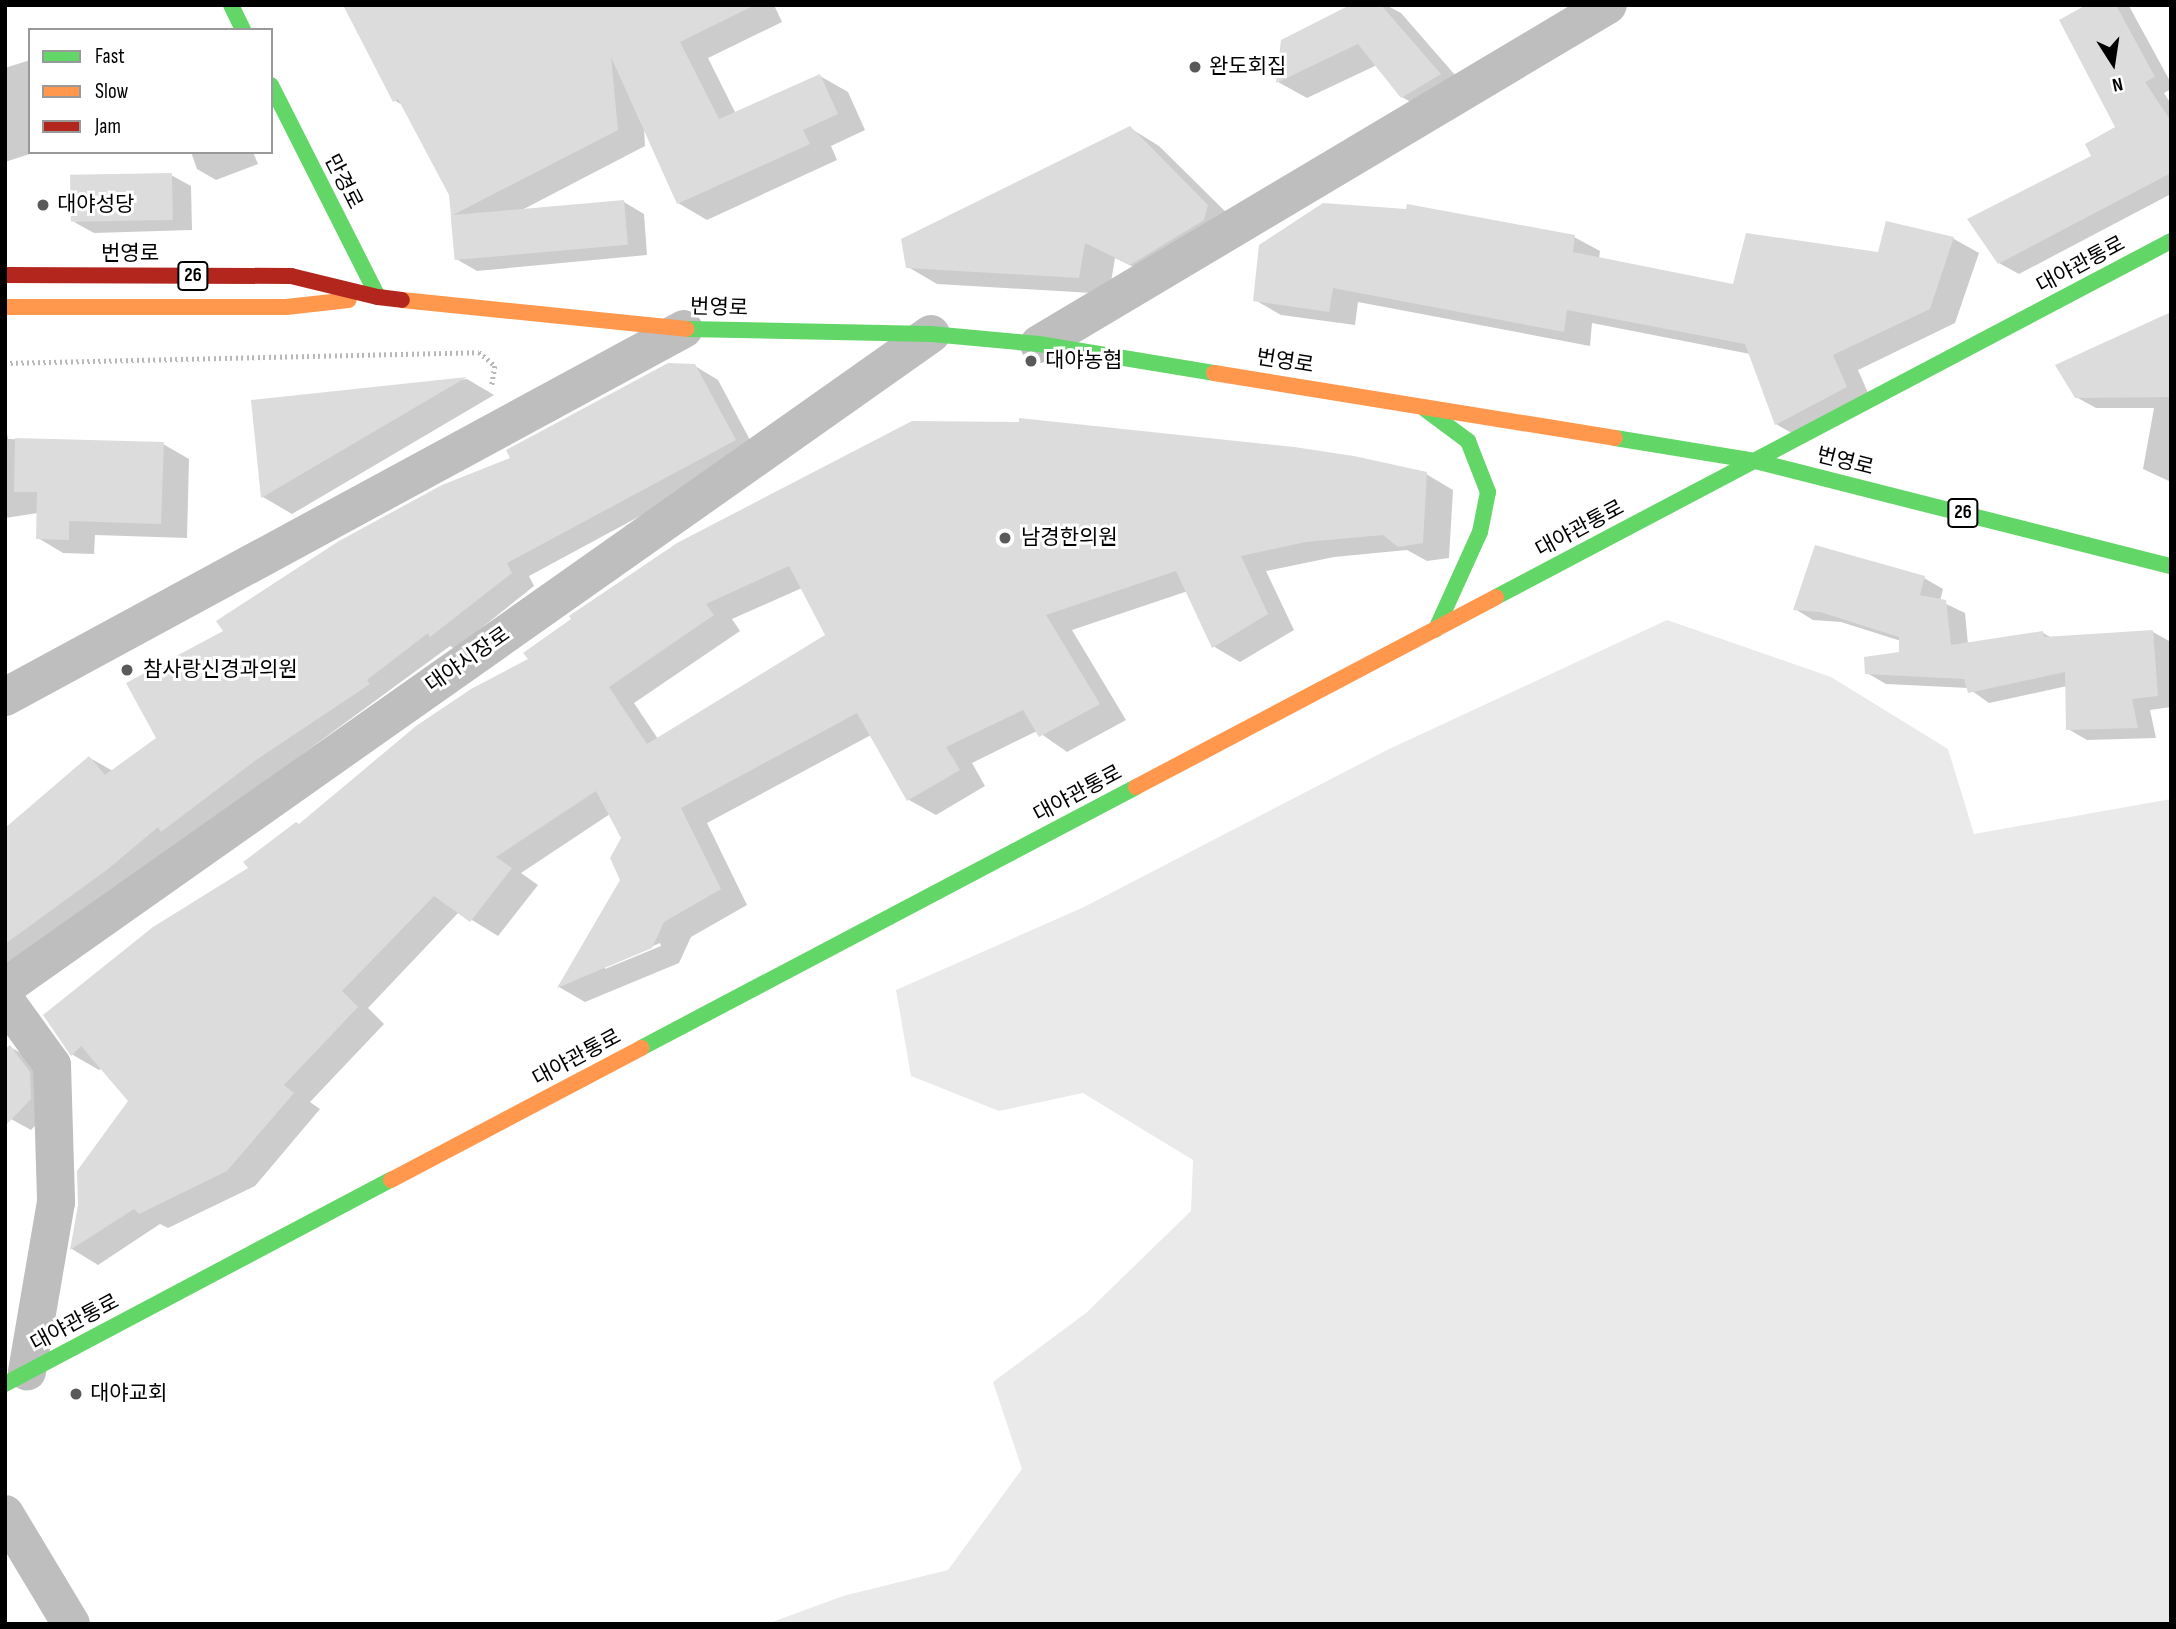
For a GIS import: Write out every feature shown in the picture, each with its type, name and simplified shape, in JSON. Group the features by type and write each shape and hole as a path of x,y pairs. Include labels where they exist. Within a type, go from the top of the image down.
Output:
{"main road":[{"path":"231,5 242,28"},
{"name":"만경로","path":"273,89 378,297"},
{"name":"대야관통로","path":"16,1378 2171,241"},
{"name":"번영로","path":"5,275 290,276 378,297 684,329 931,334 1039,344 1755,461 2171,566"},
{"name":"번영로","path":"5,307 286,307 378,297"},
{"path":"1421,406 1468,441 1488,492 1480,532 1436,629"}],"street":[{"path":"1039,344 1608,5"},
{"path":"5,697 684,329"},
{"name":"대야시장로","path":"5,987 931,334"},
{"path":"5,1000 52,1065 56,1202 16,1378"},
{"path":"5,1514 71,1624"}],"path":[{"path":"5,363 479,352 495,366 492,385"}],"shaded area":[{"path":"1667,620 1831,677 1948,749 1974,834 2171,799 2171,1624 767,1624 843,1596 948,1570 1022,1469 993,1382 1086,1313 1191,1211 1193,1160 1083,1093 999,1111 911,1076 896,990 1084,907 1387,750"}],"building":[{"path":"343,5 755,5 680,42 719,119 820,74 838,114 803,130 810,144 677,204 611,57 618,130 451,216 449,195 398,99 393,102"},
{"path":"1350,5 1381,5 1441,74 1401,98 1358,44 1276,83 1281,40"},
{"path":"2086,5 2116,5 2155,77 2145,82 2171,121 2171,173 1998,264 1967,219 2091,156 2085,144 2115,127 2059,20"},
{"path":"1130,126 1208,205 1204,220 1130,265 1085,243 1079,278 906,268 901,239"},
{"path":"172,173 173,220 71,222 70,175"},
{"path":"624,200 628,245 455,260 451,215"},
{"path":"1323,203 1406,209 1407,204 1575,235 1573,252 1733,284 1746,233 1878,252 1886,221 1954,237 1930,309 1833,355 1847,387 1775,425 1745,344 1567,310 1564,332 1333,288 1329,312 1253,301 1259,245"},
{"path":"2171,312 2171,397 2075,398 2055,365"},
{"path":"668,363 695,364 736,440 507,563 512,573 430,637 428,633 367,680 370,684 256,760 161,832 158,827 108,869 5,944 5,828 89,756 105,775 156,738 126,683 223,631 216,621 339,541 442,485 510,458 506,450"},
{"path":"467,377 261,498 251,400"},
{"path":"1019,418 1294,447 1354,456 1427,472 1423,543 1398,547 1383,535 1306,542 1241,556 1268,614 1212,648 1176,571 1046,615 1100,704 1039,737 1023,710 946,747 960,770 907,801 857,713 681,808 721,889 664,922 652,948 557,988 620,880 610,858 621,838 596,791 496,857 512,868 470,922 434,896 342,991 358,1007 284,1085 294,1093 227,1171 139,1214 134,1209 70,1250 78,1205 77,1171 128,1101 81,1046 71,1056 43,1015 153,927 248,868 243,862 296,822 299,824 416,726 471,689 528,659 523,653 571,619 569,616 677,543 912,421 1019,422","holes":["789,566 825,635 647,744 609,687 714,615 706,604"]},
{"path":"15,438 164,442 161,524 69,521 69,540 36,539 37,492 14,492"},
{"path":"1815,545 1925,576 1920,595 1946,600 1951,645 2043,631 2044,637 2153,630 2158,696 2132,699 2138,728 2066,730 2065,672 1968,693 1964,679 1865,674 1864,657 1899,652 1899,637 1820,612 1793,610"},
{"path":"10,1045 30,1072 31,1099 5,1126 5,1049"}],"traffic: fast":[{"path":"231,5 242,28"},
{"path":"273,89 378,297"},
{"path":"1496,597 2171,241"},
{"path":"687,329 931,334 1039,344 1214,373"},
{"path":"1425,409 1468,441 1488,492 1480,532 1436,629"},
{"path":"1615,438 1755,461 2171,566"},
{"path":"641,1048 1136,787"},
{"path":"5,1384 391,1180"}],"traffic: slow":[{"path":"5,307 286,307 349,300"},
{"path":"402,300 687,329"},
{"path":"1214,373 1615,438"},
{"path":"1136,787 1496,597"},
{"path":"391,1180 641,1048"}],"traffic: jam":[{"path":"5,275 291,276 378,297 402,300"}],"place":[{"name":"완도회집","path":"1195,67"},
{"name":"대야성당","path":"43,205"},
{"name":"대야농협","path":"1031,361"},
{"name":"남경한의원","path":"1005,538"},
{"name":"참사랑신경과의원","path":"127,670"},
{"name":"대야교회","path":"76,1394"}]}
